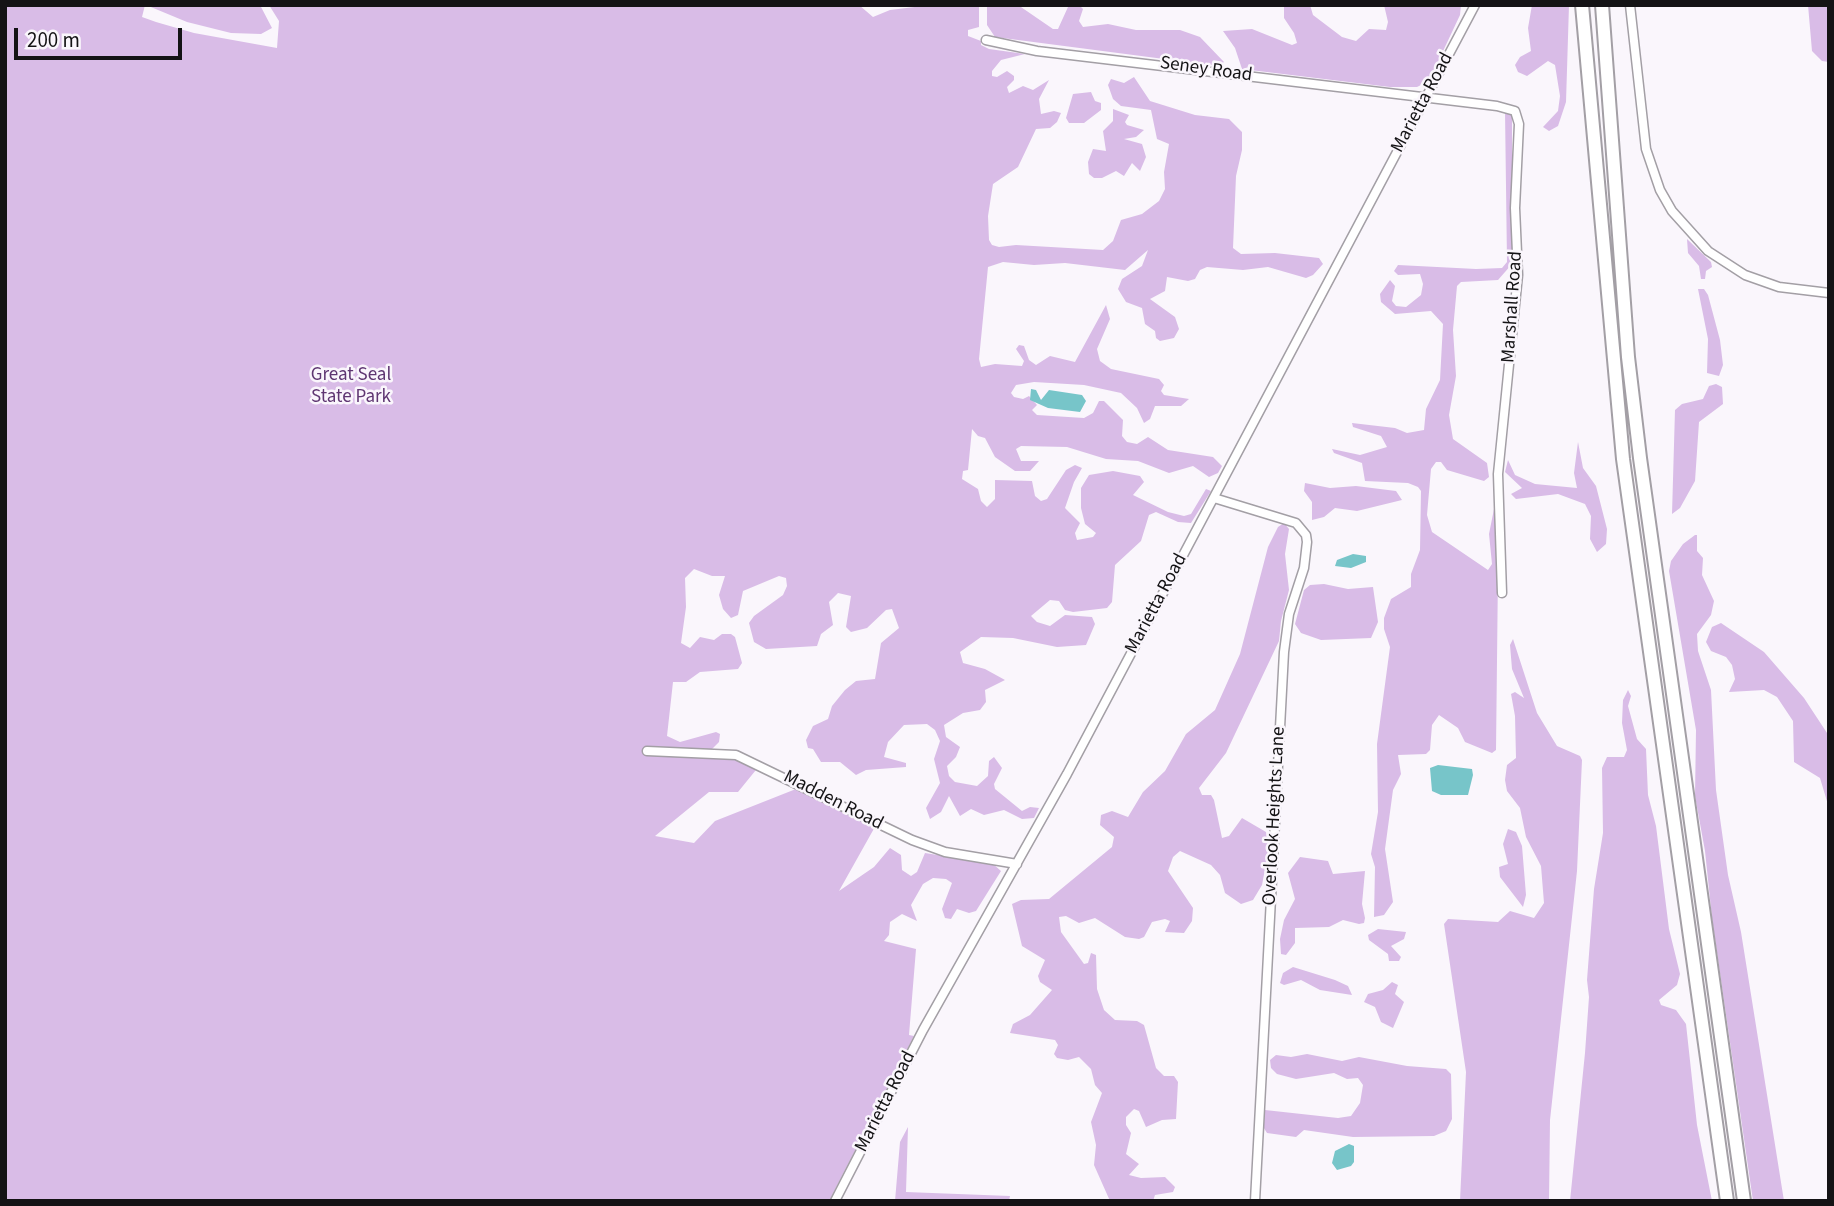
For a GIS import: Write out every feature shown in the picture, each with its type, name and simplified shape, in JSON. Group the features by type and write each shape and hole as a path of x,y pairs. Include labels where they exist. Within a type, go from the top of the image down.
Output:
{"highway":[{"path":"1583,5 1623,459 1727,1201"},
{"path":"1602,5 1628,357 1638,445 1744,1201"}],"street":[{"name":"Marietta Road","path":"835,1201 911,1052 1017,864 1475,5"},
{"path":"1630,5 1646,149 1657,183 1672,211 1708,251 1745,275 1779,287 1829,293"},
{"name":"Seney Road","path":"986,40 1069,55 1427,98"},
{"name":"Marshall Road","path":"1427,98 1512,109 1518,119 1515,208 1518,275 1498,487 1502,593"},
{"name":"Overlook Heights Lane","path":"1214,498 1296,523 1306,536 1307,542 1304,568 1289,614 1284,652 1255,1201"},
{"name":"Madden Road","path":"647,751 736,755 912,840 946,852 1017,864"}],"green space":[{"name":"Great Seal State Park","path":"5,5 145,5 142,17 156,22 194,33 277,48 279,21 269,5 859,5 873,17 890,10 931,5 979,5 979,27 968,30 968,36 981,41 981,45 989,49 1025,54 1001,60 992,71 992,76 997,77 1007,71 1014,76 1014,80 1007,87 1009,93 1023,86 1033,90 1049,80 1039,99 1041,114 1054,111 1061,113 1050,128 1036,129 1018,167 993,184 988,216 989,240 992,245 999,247 1016,245 1103,250 1113,241 1121,220 1142,214 1159,201 1165,189 1164,172 1169,144 1157,139 1151,110 1121,106 1113,99 1108,85 1111,79 1124,83 1134,77 1150,101 1195,115 1229,119 1242,132 1242,150 1236,176 1233,248 1241,254 1275,253 1319,258 1323,264 1313,275 1306,278 1268,267 1243,270 1207,267 1200,270 1195,279 1188,281 1167,277 1165,291 1150,299 1175,317 1179,329 1174,338 1160,341 1156,338 1155,331 1145,324 1142,308 1126,302 1118,289 1122,279 1142,266 1148,250 1125,270 1065,263 1034,265 1003,262 988,267 979,359 981,367 995,364 1022,366 1024,361 1016,349 1019,345 1024,346 1029,360 1036,365 1050,356 1075,362 1106,305 1110,319 1097,349 1100,361 1111,369 1159,379 1164,385 1161,391 1164,395 1189,399 1181,406 1155,406 1150,419 1144,423 1137,408 1121,393 1084,385 1034,382 1016,385 1011,393 1014,397 1023,399 1029,396 1037,405 1032,410 1037,415 1084,418 1093,413 1099,401 1104,401 1123,420 1122,436 1127,442 1137,444 1148,437 1168,450 1213,457 1222,466 1218,473 1209,477 1193,466 1169,473 1138,461 1106,459 1067,447 1021,446 1016,449 1021,461 1039,461 1030,471 1015,471 995,457 985,438 978,436 972,429 968,470 963,471 962,479 978,489 981,501 987,507 995,499 995,480 1032,481 1035,496 1041,501 1047,499 1066,470 1075,465 1082,468 1065,508 1080,523 1075,533 1077,540 1093,537 1096,533 1085,524 1081,508 1081,488 1089,475 1113,471 1140,476 1144,482 1133,495 1168,512 1184,516 1191,514 1206,489 1211,491 1191,523 1178,522 1156,512 1149,515 1141,541 1115,565 1112,602 1107,608 1073,612 1065,610 1059,601 1050,600 1031,616 1037,622 1050,626 1065,615 1092,617 1095,624 1086,645 1057,647 1013,638 981,637 960,652 963,663 985,669 1005,680 985,690 986,702 980,710 963,713 944,725 946,737 960,747 956,757 947,766 949,776 955,782 977,786 988,776 989,761 994,757 1002,768 994,784 995,789 1022,811 1030,807 1039,808 1034,818 1022,819 1004,810 984,815 971,809 960,816 949,796 941,812 930,819 926,808 940,783 934,759 940,741 935,730 927,724 904,725 888,742 884,757 906,763 906,767 866,770 856,775 840,762 821,762 813,749 808,748 806,740 813,726 828,719 832,706 845,690 856,681 875,679 881,643 899,628 892,609 886,610 867,628 851,632 846,627 851,596 838,593 829,602 833,625 821,634 817,646 766,649 754,642 749,623 754,616 783,595 787,586 786,578 779,576 743,591 738,615 731,618 723,609 719,595 725,576 712,576 694,569 685,578 686,607 681,643 690,648 700,637 714,640 722,634 731,634 735,637 742,663 738,669 700,672 686,682 673,682 667,736 680,742 716,732 720,734 719,742 710,751 760,765 738,792 709,792 655,836 694,843 715,821 801,787 876,825 839,891 874,867 890,848 901,855 902,870 911,876 917,872 925,853 993,864 1001,871 976,911 969,913 957,909 951,919 945,918 942,909 952,883 946,879 933,878 923,884 911,905 917,921 902,914 890,922 889,935 884,941 916,949 909,1035 914,1036 829,1201 5,1201"},
{"path":"146,5 260,5 272,28 261,34 231,33 187,22"},
{"path":"987,5 1018,5 1053,29 1058,29 1068,7 1079,5 1083,9 1079,21 1083,27 1108,24 1136,30 1180,30 1200,37 1224,62 1218,66 995,37 987,25"},
{"path":"1284,5 1310,5 1313,15 1342,37 1356,41 1369,29 1386,30 1388,22 1384,5 1461,5 1460,15 1429,81 1417,87 1390,87 1242,69 1235,48 1223,31 1252,29 1292,45 1297,43 1284,18"},
{"path":"1532,5 1569,5 1566,102 1558,126 1549,131 1543,127 1558,111 1560,96 1555,65 1548,61 1527,76 1518,72 1515,65 1520,57 1531,51 1528,28"},
{"path":"1808,5 1829,5 1829,62 1822,61 1812,51"},
{"path":"1091,92 1095,101 1101,103 1101,110 1084,123 1069,123 1066,118 1073,94"},
{"path":"1113,109 1129,115 1125,122 1127,125 1144,130 1136,137 1124,139 1142,144 1146,157 1140,171 1132,163 1124,176 1116,171 1102,178 1094,178 1089,174 1088,162 1093,149 1106,151 1103,131 1113,121"},
{"path":"1505,111 1512,115 1512,264 1498,280 1461,282 1457,286 1453,330 1456,376 1449,415 1453,439 1487,463 1489,477 1484,481 1447,470 1441,462 1436,462 1431,469 1427,515 1432,532 1488,570 1492,564 1489,534 1495,504 1498,571 1496,750 1492,753 1465,742 1458,728 1439,715 1432,725 1430,750 1426,754 1398,755 1401,774 1393,790 1385,849 1393,902 1384,915 1374,917 1375,867 1371,854 1378,812 1377,744 1390,647 1384,629 1384,618 1391,599 1411,587 1411,574 1420,550 1421,491 1408,483 1365,481 1362,463 1334,453 1332,449 1360,455 1387,447 1381,436 1353,427 1352,423 1395,428 1407,433 1424,430 1426,409 1440,380 1443,324 1431,311 1395,314 1381,302 1380,294 1390,280 1395,286 1392,301 1396,306 1406,307 1421,295 1423,284 1420,274 1398,275 1394,271 1398,265 1476,269 1502,268 1507,262"},
{"path":"1687,239 1711,262 1712,267 1706,271 1705,279 1701,279 1699,266 1688,253"},
{"path":"1698,289 1704,289 1708,295 1720,340 1723,365 1719,376 1707,373 1708,339"},
{"path":"1716,384 1722,387 1723,404 1699,422 1695,481 1680,508 1672,514 1675,410 1682,404 1703,399 1709,386"},
{"path":"1578,442 1583,468 1596,486 1607,529 1606,544 1597,552 1590,539 1591,516 1585,504 1558,494 1516,499 1511,494 1522,488 1505,472 1508,460 1515,475 1535,484 1577,488 1574,473"},
{"path":"1305,483 1330,488 1356,486 1396,491 1402,500 1357,511 1335,508 1324,517 1312,520 1312,502 1304,491"},
{"path":"1284,523 1289,529 1285,554 1289,590 1279,641 1226,753 1199,788 1202,795 1211,795 1214,800 1222,838 1229,836 1242,818 1266,832 1269,848 1262,885 1253,900 1241,904 1225,893 1220,875 1211,865 1180,851 1173,857 1168,871 1193,908 1192,921 1184,933 1165,932 1170,921 1165,919 1152,922 1144,937 1139,939 1125,937 1095,918 1079,923 1066,916 1059,917 1061,932 1084,964 1088,963 1091,953 1096,955 1097,989 1104,1010 1115,1020 1137,1021 1144,1025 1156,1068 1164,1076 1174,1076 1178,1082 1176,1119 1162,1120 1146,1127 1139,1111 1134,1109 1126,1117 1126,1125 1131,1133 1126,1154 1139,1164 1129,1175 1141,1178 1165,1177 1175,1187 1173,1192 1155,1195 1153,1201 1110,1201 1094,1165 1096,1145 1091,1122 1102,1093 1095,1085 1091,1069 1079,1057 1068,1060 1057,1058 1054,1054 1058,1045 1055,1040 1010,1033 1013,1024 1030,1015 1052,990 1040,982 1038,976 1045,960 1022,946 1012,904 1021,900 1049,899 1112,847 1114,837 1100,825 1101,815 1112,811 1128,817 1143,792 1165,771 1186,734 1215,710 1240,654 1268,547 1278,527"},
{"path":"1695,535 1697,551 1703,558 1702,575 1714,601 1711,615 1697,634 1698,651 1711,690 1716,790 1784,1201 1753,1201 1712,918 1705,851 1695,796 1696,730 1669,571 1671,561 1683,544"},
{"path":"1324,584 1348,589 1373,587 1378,622 1371,638 1321,640 1301,633 1295,624 1304,590 1310,585"},
{"path":"1721,623 1764,652 1804,698 1829,736 1829,808 1820,778 1794,762 1793,721 1777,697 1764,690 1729,692 1735,679 1732,665 1726,657 1711,651 1706,642 1712,627"},
{"path":"1513,639 1537,713 1557,746 1580,756 1582,760 1577,871 1550,1120 1549,1201 1460,1201 1466,1072 1444,924 1448,919 1498,922 1510,911 1534,918 1544,903 1541,866 1526,837 1520,808 1507,791 1505,780 1507,765 1516,758 1515,716 1511,694 1515,692 1524,698 1512,669 1510,645"},
{"path":"1628,690 1631,696 1628,706 1637,739 1646,749 1648,795 1656,826 1669,929 1680,974 1677,985 1659,1000 1661,1005 1676,1010 1686,1024 1697,1125 1712,1201 1570,1201 1585,1053 1594,889 1603,833 1602,768 1607,757 1624,757 1627,750 1622,723 1623,700"},
{"path":"1508,829 1516,832 1522,846 1526,895 1523,907 1500,877 1499,867 1508,864 1503,844"},
{"path":"1300,857 1328,861 1333,874 1365,871 1362,904 1365,918 1364,923 1359,924 1343,920 1329,927 1295,928 1295,943 1286,955 1281,954 1280,939 1284,920 1295,899 1288,873"},
{"path":"1378,929 1406,932 1404,939 1391,946 1401,957 1399,961 1389,961 1388,954 1369,940 1368,935"},
{"path":"1293,967 1348,986 1352,995 1320,990 1301,980 1284,985 1280,983 1283,973"},
{"path":"1392,982 1398,985 1395,994 1404,1002 1393,1028 1381,1022 1375,1007 1364,1002 1368,994 1383,990"},
{"path":"1307,1054 1342,1061 1359,1057 1407,1066 1446,1069 1451,1074 1452,1119 1446,1131 1434,1136 1353,1137 1304,1130 1296,1137 1267,1133 1262,1125 1265,1110 1338,1118 1351,1116 1360,1103 1363,1085 1358,1078 1347,1079 1334,1073 1296,1079 1277,1074 1271,1068 1270,1060 1276,1055 1291,1057"},
{"path":"908,1127 906,1192 1010,1196 1009,1201 895,1201 900,1142"}],"water":[{"path":"1031,389 1036,390 1041,400 1049,390 1082,395 1086,401 1080,412 1048,408 1030,400"},
{"path":"1353,554 1366,556 1366,562 1351,568 1335,566 1337,560"},
{"path":"1438,765 1472,769 1468,795 1441,795 1432,791 1430,768"},
{"path":"1349,1144 1354,1146 1354,1162 1351,1166 1337,1170 1332,1163 1335,1151"}]}
